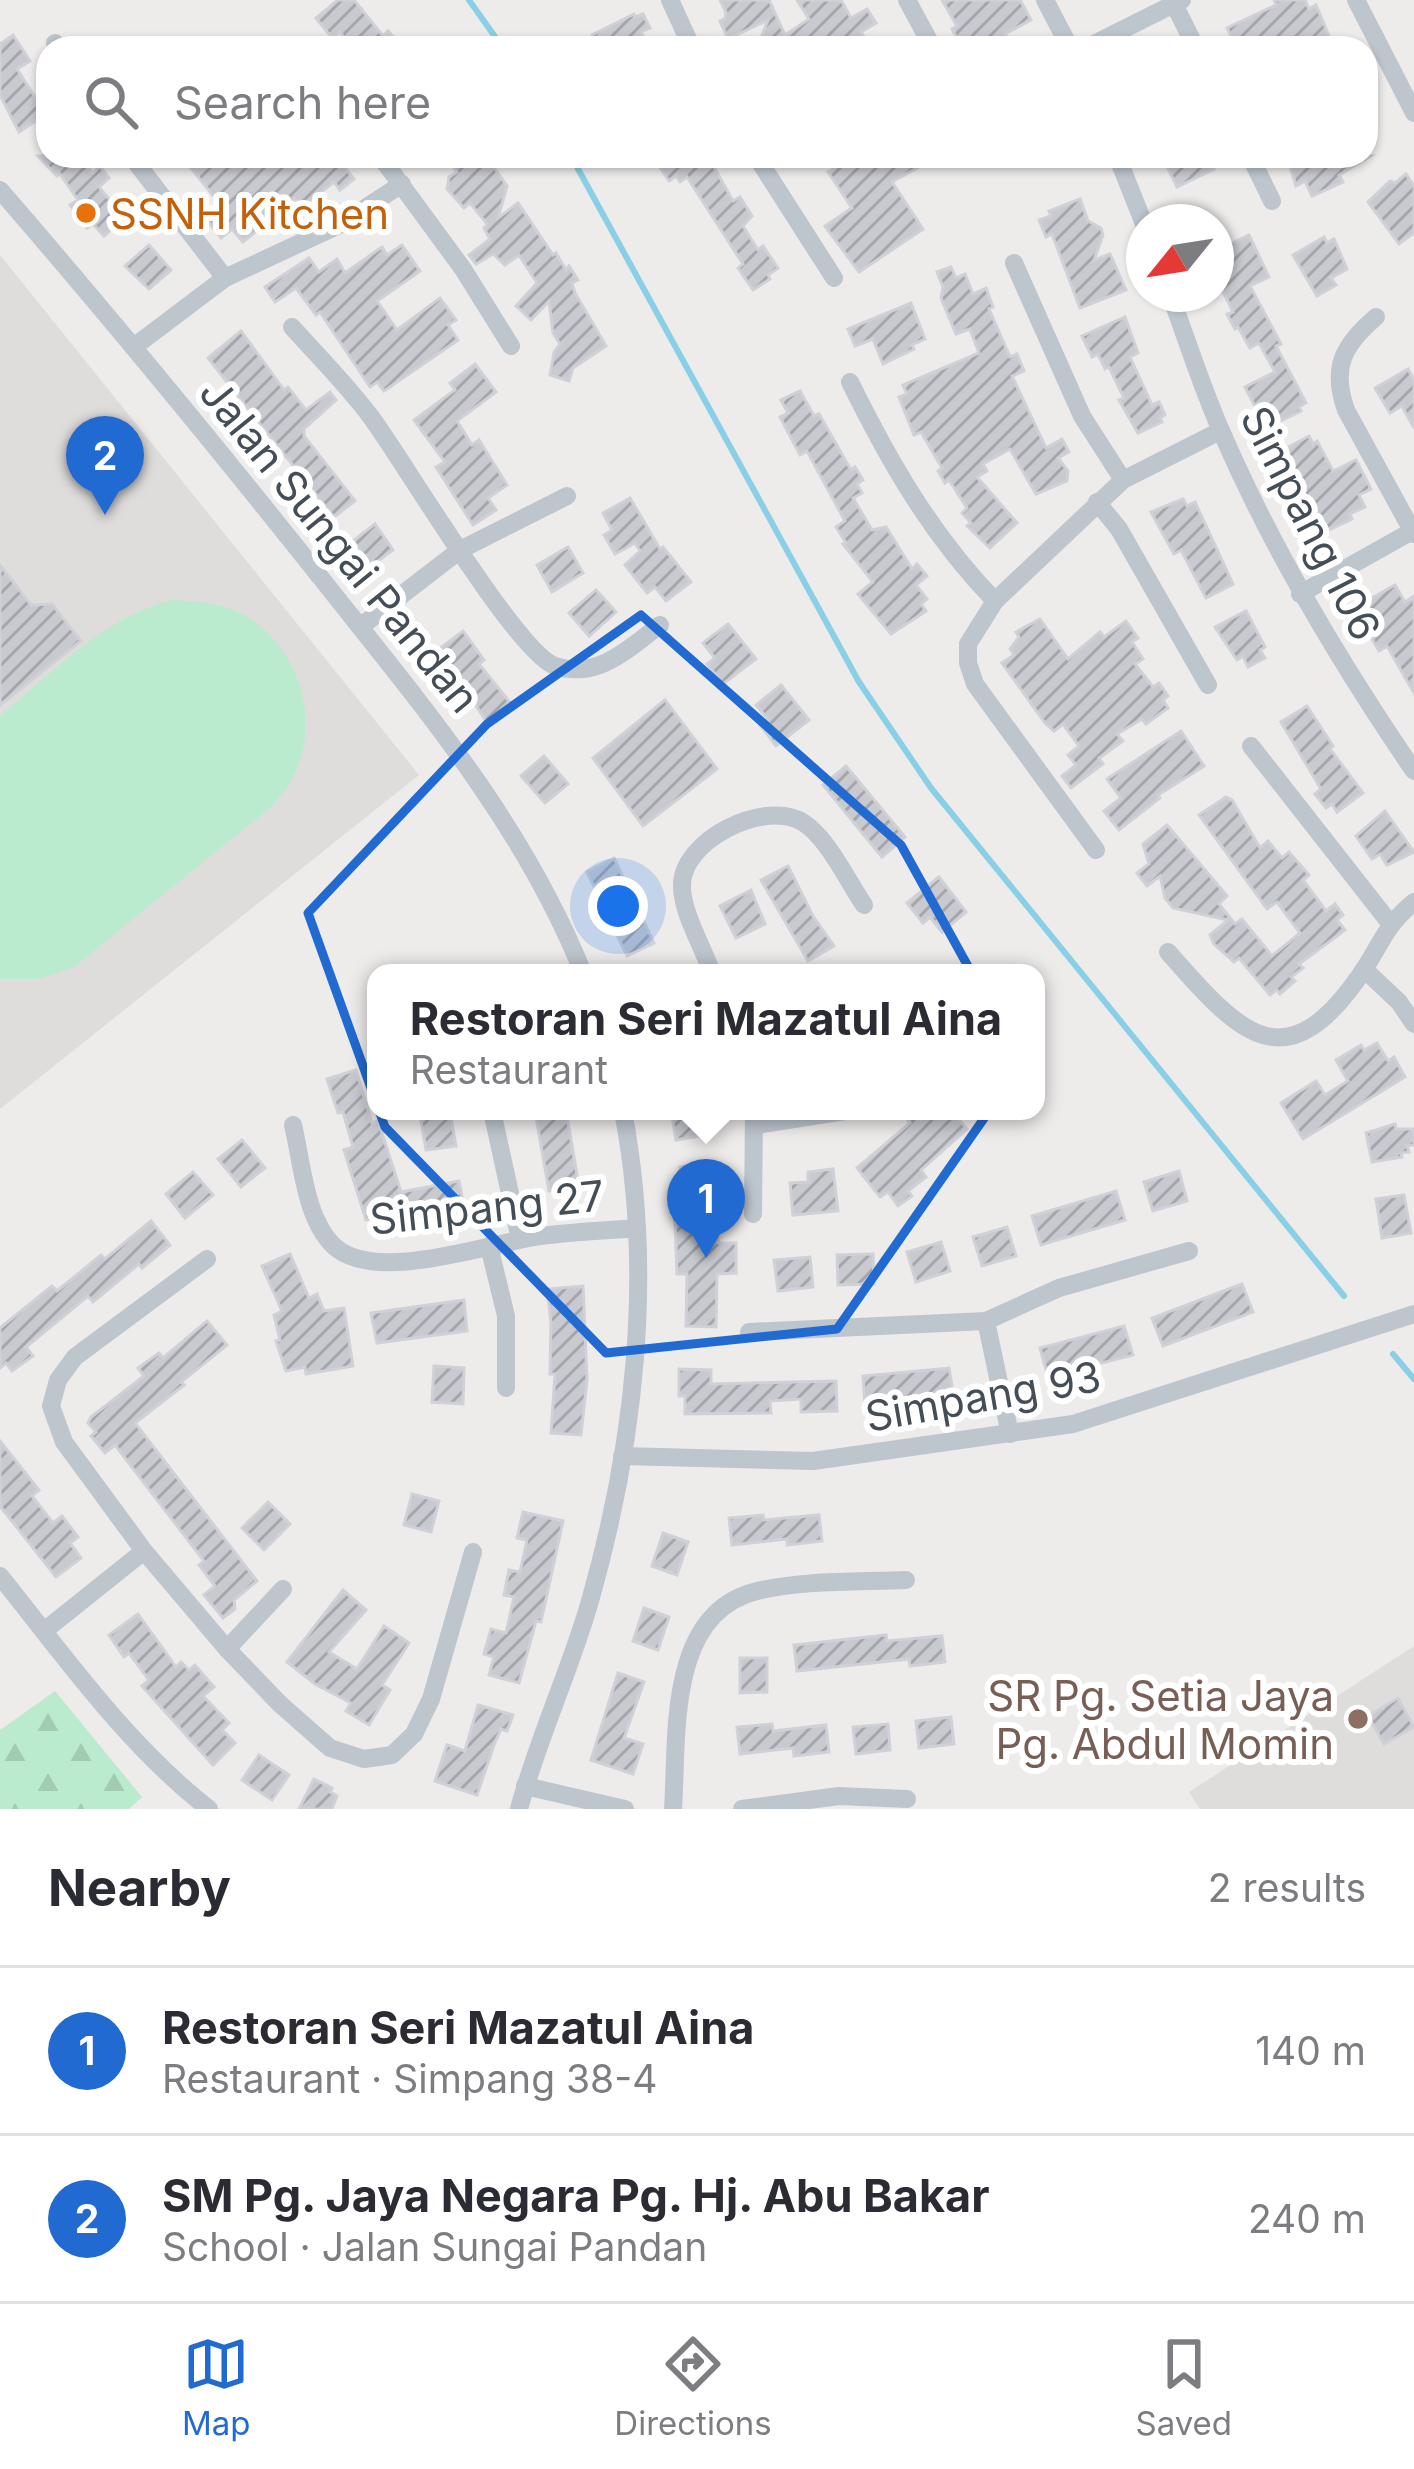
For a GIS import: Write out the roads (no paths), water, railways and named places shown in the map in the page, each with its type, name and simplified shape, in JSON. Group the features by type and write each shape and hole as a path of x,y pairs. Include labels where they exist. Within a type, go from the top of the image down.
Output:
{"street":[{"path":"670,0 686,36"},
{"path":"907,0 927,36"},
{"path":"1045,0 1064,36"},
{"path":"1356,0 1374,36"},
{"path":"1109,36 1176,1 1191,36"},
{"path":"1378,43 1414,113"},
{"path":"140,168 225,278"},
{"path":"389,168 511,346"},
{"path":"764,168 834,278"},
{"path":"1122,168 1136,204"},
{"path":"1256,168 1272,201"},
{"path":"135,346 225,278 339,225 402,184"},
{"name":"Jalan Sungai Pandan","path":"0,190 135,346 492,799 545,890 579,964"},
{"path":"1014,263 1082,416 1123,480"},
{"name":"Simpang 106","path":"1177,312 1220,431 1300,594 1343,668 1414,771"},
{"path":"1300,594 1413,532 1346,410 1340,388 1339,367 1347,344 1376,317"},
{"path":"292,327 368,413 460,550 531,646 554,665 583,669 611,662 660,625"},
{"path":"850,382 919,508 995,601"},
{"path":"1096,850 982,696 970,674 968,644 995,601 1123,480 1220,431"},
{"path":"360,627 460,550 567,496"},
{"path":"1097,502 1119,529 1208,685"},
{"path":"1251,746 1389,922"},
{"path":"709,964 684,900 682,878 692,856 732,827 766,815 802,822 815,833 864,905"},
{"path":"1168,952 1222,1014 1253,1034 1288,1036 1321,1019 1364,969 1389,922 1414,902"},
{"path":"1364,969 1399,1002 1414,1024"},
{"path":"494,1120 520,1240"},
{"path":"518,1809 589,1603 622,1456 637,1318 635,1186 624,1120"},
{"path":"753,1214 755,1120"},
{"name":"Simpang 27","path":"293,1125 314,1210 336,1249 366,1262 388,1263 520,1240 637,1228"},
{"path":"489,1246 506,1316 506,1388"},
{"path":"749,1332 986,1321 1059,1288 1189,1251"},
{"path":"207,1259 75,1357 53,1393 53,1420 144,1551 227,1649 330,1748 364,1759 392,1755 414,1734 431,1700 473,1552"},
{"name":"Simpang 93","path":"622,1456 813,1461 1072,1424 1414,1315"},
{"path":"986,1321 1010,1434"},
{"path":"44,1631 144,1551"},
{"path":"0,1576 149,1756 209,1809"},
{"path":"673,1809 683,1682 693,1646 710,1619 752,1592 906,1580"},
{"path":"227,1649 284,1589"},
{"path":"525,1786 625,1809"},
{"path":"742,1809 839,1796 907,1799"}],"waterway":[{"path":"469,0 494,36"},
{"path":"578,168 859,682 931,788 1344,1296"},
{"path":"1393,1354 1414,1379"}],"place":[{"name":"SSNH Kitchen","path":"86,213"},
{"name":"SM Pg. Jaya Negara Pg. Hj. Abu Bakar","path":"105,515"},
{"name":"Restoran Seri Mazatul Aina","path":"706,1258"},
{"name":"SR Pg. Setia Jaya Pg. Abdul Momin","path":"1358,1719"}]}
